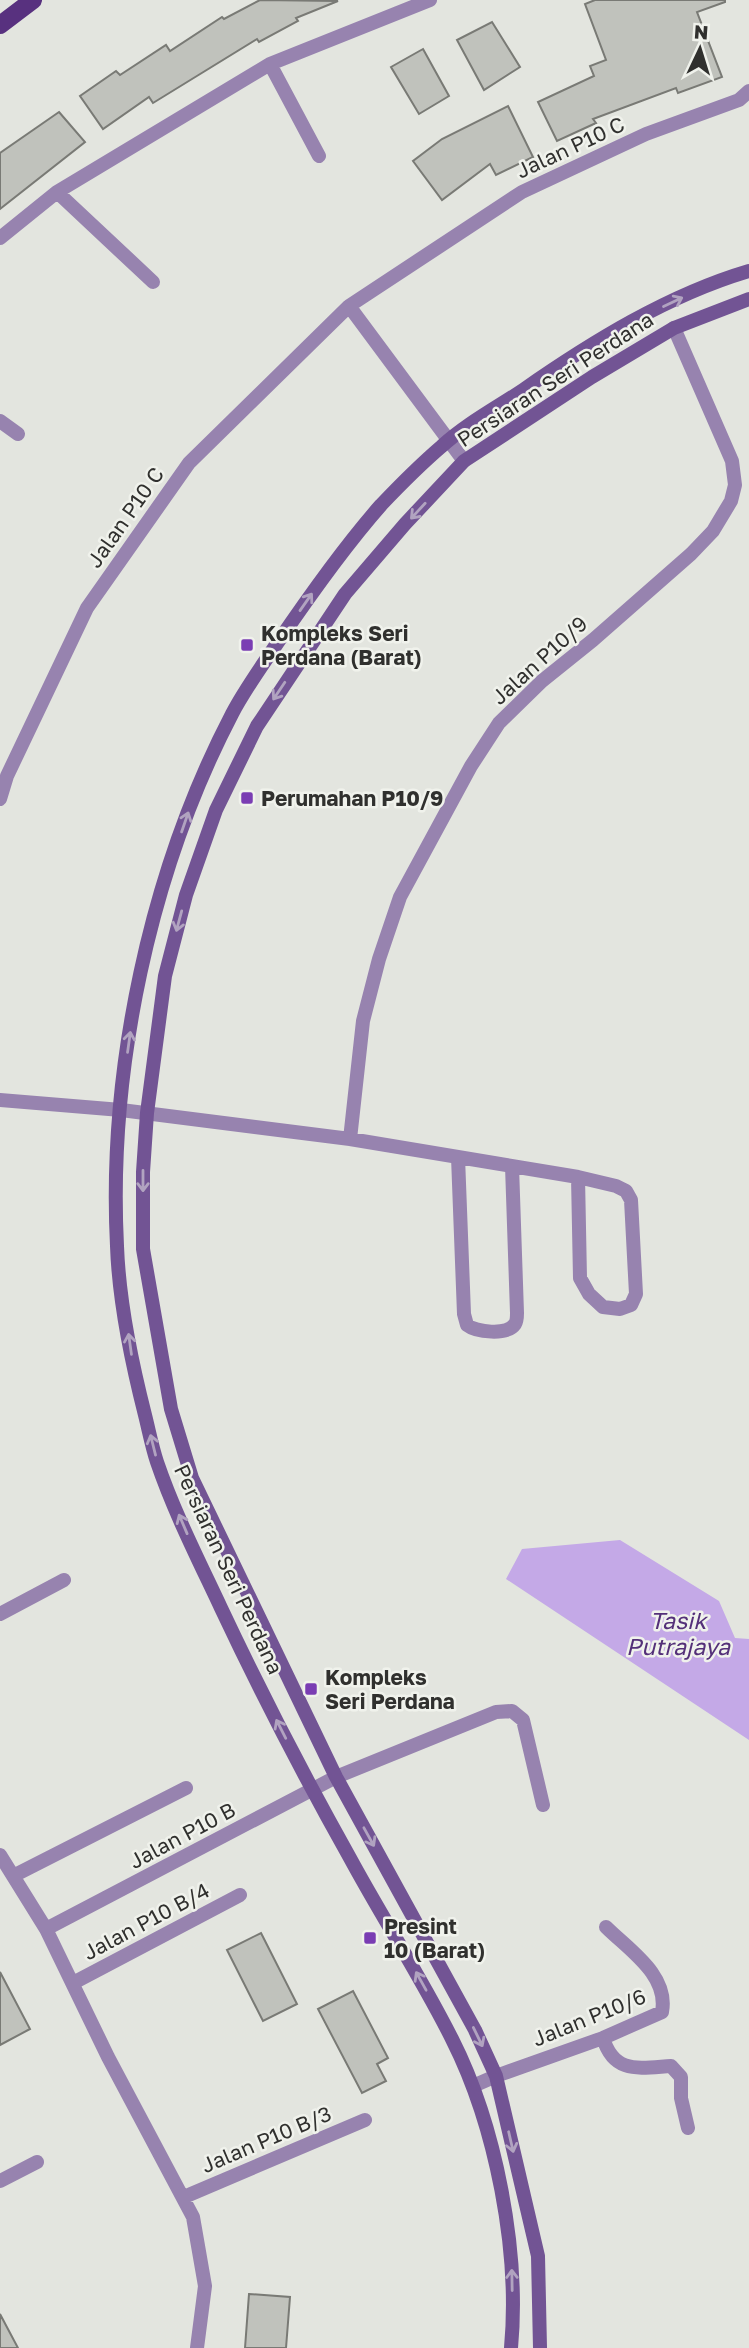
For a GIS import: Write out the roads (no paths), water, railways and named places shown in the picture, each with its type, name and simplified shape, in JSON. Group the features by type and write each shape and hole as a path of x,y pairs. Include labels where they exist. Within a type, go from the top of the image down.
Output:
{"main road":[{"path":"0,25 33,0"}],"street":[{"path":"0,238 57,192 270,64 430,0"},
{"path":"270,64 319,156"},
{"name":"Jalan P10 C","path":"0,799 7,776 87,608 181,474 189,463 349,306 522,192 646,134 739,100 749,91"},
{"path":"57,192 153,282"},
{"name":"Persiaran Seri Perdana","path":"511,2348 511,2258 497,2169 473,2086 454,2041 351,1861 241,1650 197,1558 157,1462 132,1366 117,1251 116,1170 121,1110 139,971 162,889 191,802 250,682 323,578 381,506 448,440 575,354 664,305 749,271"},
{"name":"Persiaran Seri Perdana","path":"540,2348 538,2256 496,2076 475,2030 336,1777 192,1478 170,1409 143,1249 143,1172 147,1113 164,976 186,895 216,810 257,726 345,594 464,461 592,377 674,328 749,299"},
{"path":"349,306 464,461"},
{"name":"Jalan P10/9","path":"350,1139 363,1021 379,959 400,897 471,766 499,723 542,681 691,554 713,531 731,501 735,485 732,461 674,328"},
{"path":"0,421 19,433"},
{"path":"0,1100 121,1110 350,1139 578,1177 616,1186 626,1192 631,1200 636,1294 631,1305 620,1309 603,1307 589,1294 580,1278 578,1177"},
{"path":"458,1157 464,1314 467,1325 474,1330 506,1330 515,1324 517,1313 512,1166"},
{"path":"0,1614 64,1580"},
{"name":"Jalan P10 B","path":"46,1929 336,1777 496,1712 512,1711 523,1720 543,1805"},
{"path":"13,1876 186,1788"},
{"path":"0,1855 46,1929 108,2057 193,2217 205,2286 197,2348"},
{"name":"Jalan P10 B/4","path":"73,1983 240,1895"},
{"name":"Jalan P10/6","path":"473,2086 603,2038 662,2012 663,1995 654,1974 606,1927"},
{"path":"603,2038 607,2052 617,2063 642,2067 671,2066 681,2077 681,2098 688,2128"},
{"name":"Jalan P10 B/3","path":"184,2197 365,2120"},
{"path":"0,2181 37,2162"}],"water":[{"name":"Tasik Putrajaya","path":"620,1540 719,1601 735,1638 749,1639 749,1740 506,1579 522,1549"}],"place":[{"name":"Kompleks Seri Perdana (Barat)","path":"247,645"},
{"name":"Perumahan P10/9","path":"247,798"},
{"name":"Kompleks Seri Perdana","path":"311,1689"},
{"name":"Presint 10 (Barat)","path":"370,1938"}]}
